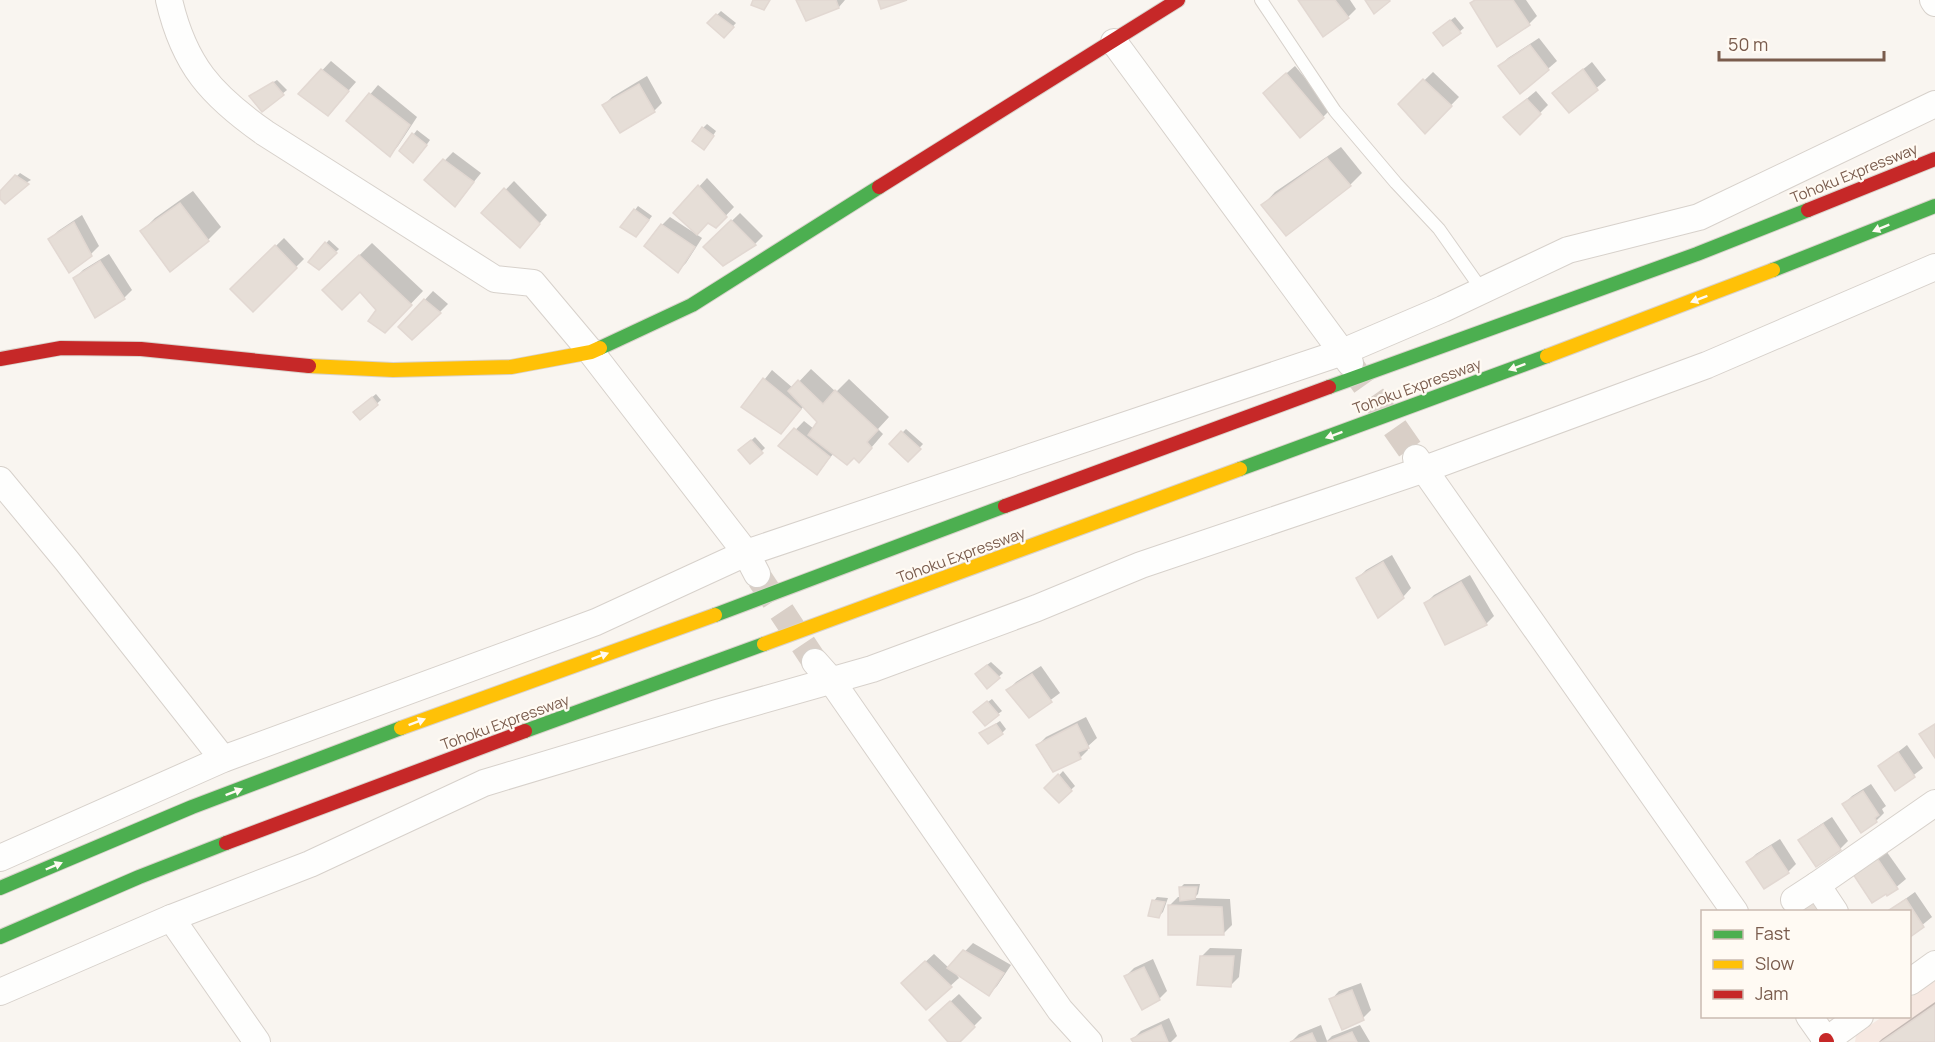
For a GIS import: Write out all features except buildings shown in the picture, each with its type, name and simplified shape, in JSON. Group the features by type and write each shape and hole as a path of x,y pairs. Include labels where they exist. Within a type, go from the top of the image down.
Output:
{"main road":[{"path":"0,359 61,348 141,349 331,368 393,370 511,367 591,352 692,305 1178,0"},
{"name":"Tohoku Expressway","path":"0,888 192,807 419,721 1697,254 1935,159"},
{"name":"Tohoku Expressway","path":"0,937 139,877 332,802 1594,339 1935,206"}],"street":[{"path":"169,0 176,29 199,74 234,111 495,279 533,283 591,352 751,563"},
{"path":"1114,42 1345,358"},
{"path":"0,858 223,759 751,563 1345,358 1568,250 1699,217 1935,104"},
{"path":"0,992 171,918 310,864 484,783 823,671 872,669 1037,608 1141,565 1421,464 1707,365 1935,267"},
{"path":"1421,464 1734,910"},
{"path":"0,480 223,759"},
{"path":"823,671 1060,1010 1089,1042"},
{"path":"1794,900 1935,803"},
{"path":"1817,885 1834,910"},
{"path":"171,918 257,1042"},
{"path":"1911,981 1935,964"},
{"path":"1810,1018 1825,1042 1859,1018"}],"lane":[{"path":"1261,0 1335,111 1396,183 1439,229 1482,290"}],"shaded area":[{"path":"1935,980 1935,1042 1855,1042 1856,1035 1881,1018 1911,1018 1911,997"}],"tunnel":[{"path":"1350,364 1416,458"},
{"path":"760,579 815,662"}],"traffic: fast":[{"path":"600,348 692,305 879,187"},
{"path":"1773,270 1935,206"},
{"path":"1329,387 1697,254 1808,210"},
{"path":"1240,469 1547,356"},
{"path":"715,615 1005,506"},
{"path":"525,731 764,644"},
{"path":"0,888 192,807 401,728"},
{"path":"0,937 139,877 226,843"}],"traffic: slow":[{"path":"1547,356 1773,270"},
{"path":"309,366 393,370 511,367 591,352 600,348"},
{"path":"764,644 1240,469"},
{"path":"401,728 715,615"}],"traffic: jam":[{"path":"879,187 1178,0"},
{"path":"1808,210 1935,159"},
{"path":"0,359 61,348 141,349 309,366"},
{"path":"1005,506 1329,387"},
{"path":"226,843 525,731"}]}
